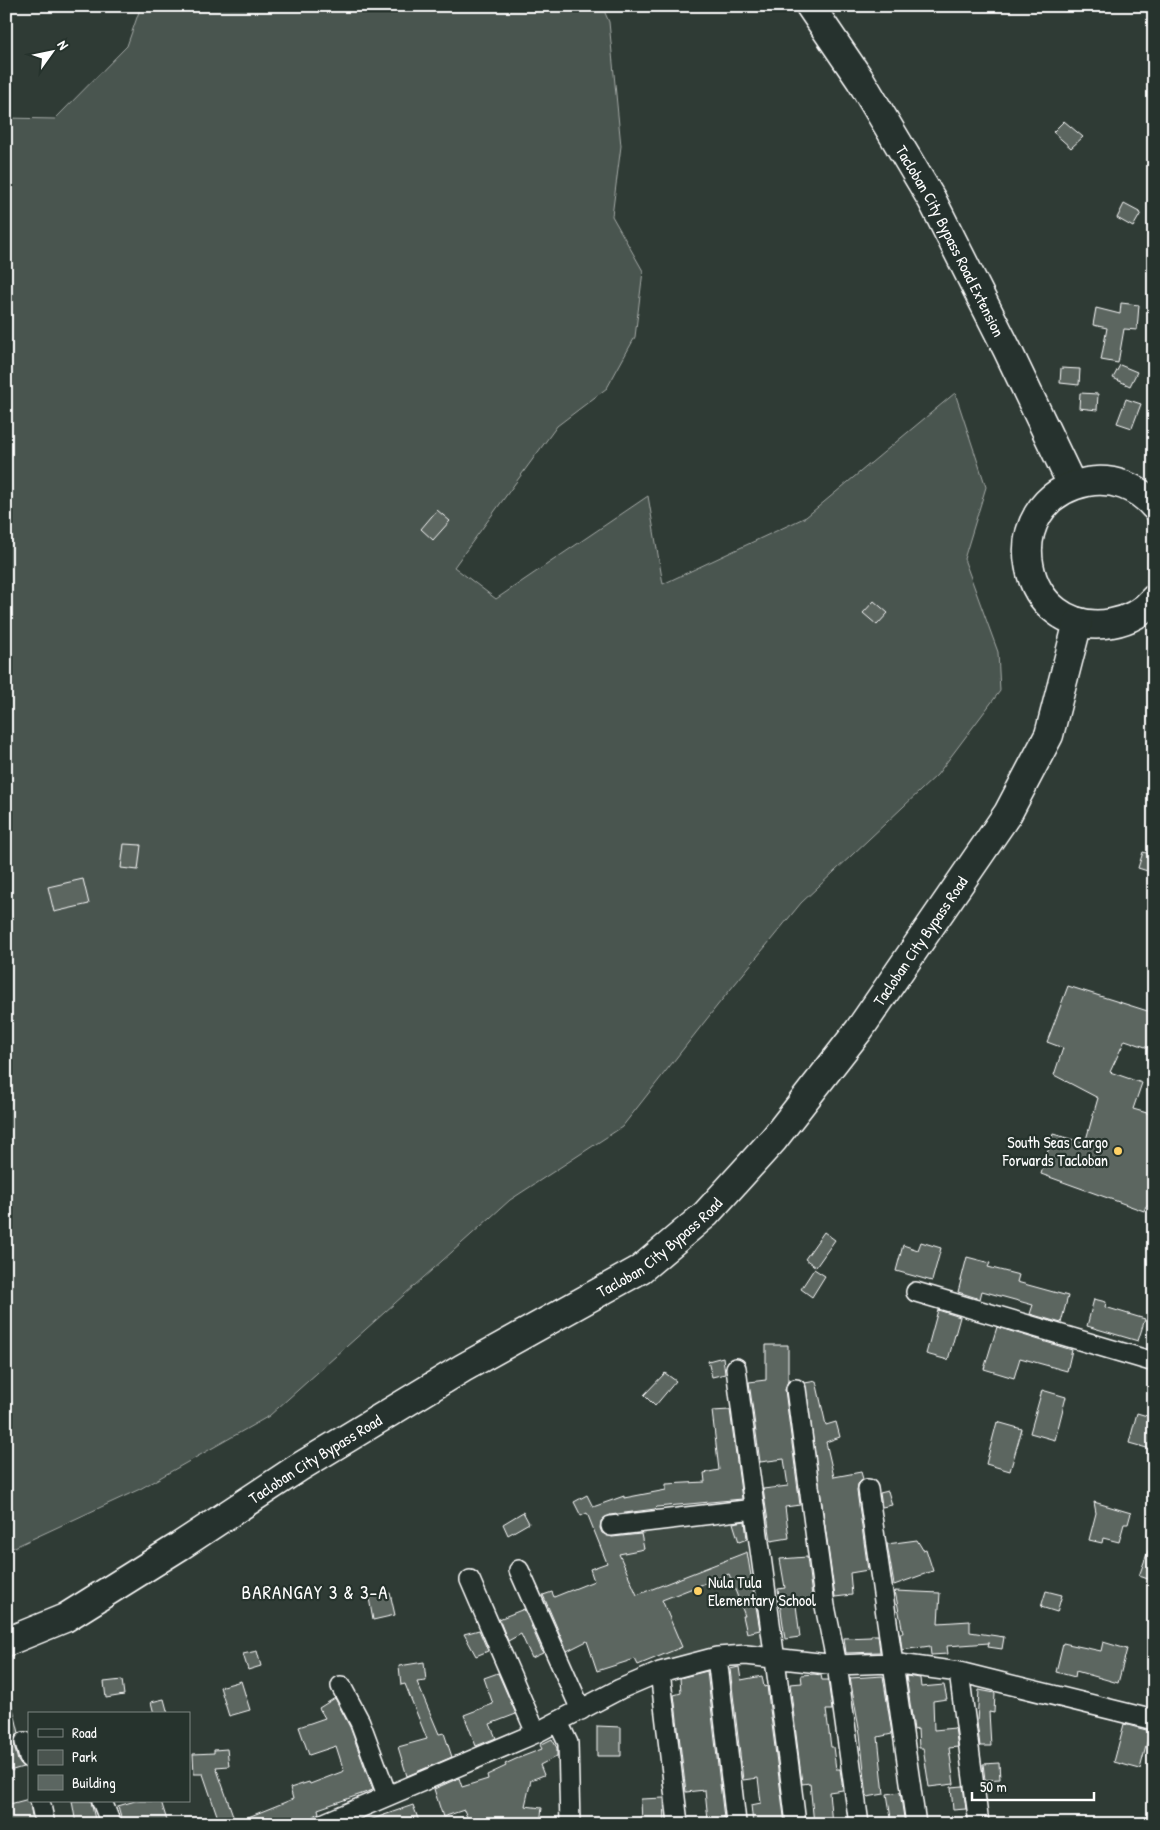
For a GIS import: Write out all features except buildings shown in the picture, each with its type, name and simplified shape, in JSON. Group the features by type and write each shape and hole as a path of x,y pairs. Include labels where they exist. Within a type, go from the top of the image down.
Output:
{"highway":[{"name":"Tacloban City Bypass Road Extension","path":"810,6 861,81 932,200 1007,349 1072,485"},
{"path":"1154,506 1146,497 1123,484 1098,480 1072,485 1053,496 1038,512 1029,533 1027,555 1031,577 1042,596 1058,612 1078,622 1102,625 1125,620 1146,608 1154,599"},
{"name":"Tacloban City Bypass Road","path":"6,1642 65,1618 180,1546 298,1468 463,1368 641,1269 706,1214 774,1139 859,1030 1008,813 1048,735 1078,622"}],"street":[{"path":"916,1292 1154,1362"},
{"path":"736,1368 776,1658 796,1824"},
{"path":"796,1389 825,1606 837,1665 859,1824"},
{"path":"868,1489 916,1824"},
{"path":"611,1526 754,1509"},
{"path":"519,1570 581,1710"},
{"path":"470,1580 536,1733"},
{"path":"322,1824 536,1733 620,1688 660,1672 717,1657 746,1655 837,1665 892,1663 959,1672 1154,1720"},
{"path":"717,1657 736,1822"},
{"path":"660,1672 678,1823"},
{"path":"959,1672 979,1824"},
{"path":"341,1686 360,1722 387,1795"},
{"path":"558,1722 568,1743 570,1824"},
{"path":"40,1802 46,1824"},
{"path":"102,1802 111,1824"}],"shaded area":[{"name":"Nula Tula Elementary School","path":"752,1511 771,1650 662,1666 612,1532"}],"green space":[{"path":"141,6 602,6 609,22 621,146 612,216 643,271 635,337 607,388 557,426 454,567 496,599 648,496 663,584 806,517 955,393 986,487 964,559 998,652 1000,691 937,775 801,903 622,1127 510,1200 269,1416 140,1489 6,1551 6,118 55,119 127,46"}],"place":[{"name":"South Seas Cargo Forwards Tacloban","path":"1118,1151"},
{"name":"Nula Tula Elementary School","path":"698,1591"}],"district":[{"name":"BARANGAY 3 & 3-A","path":"315,1592"}]}
